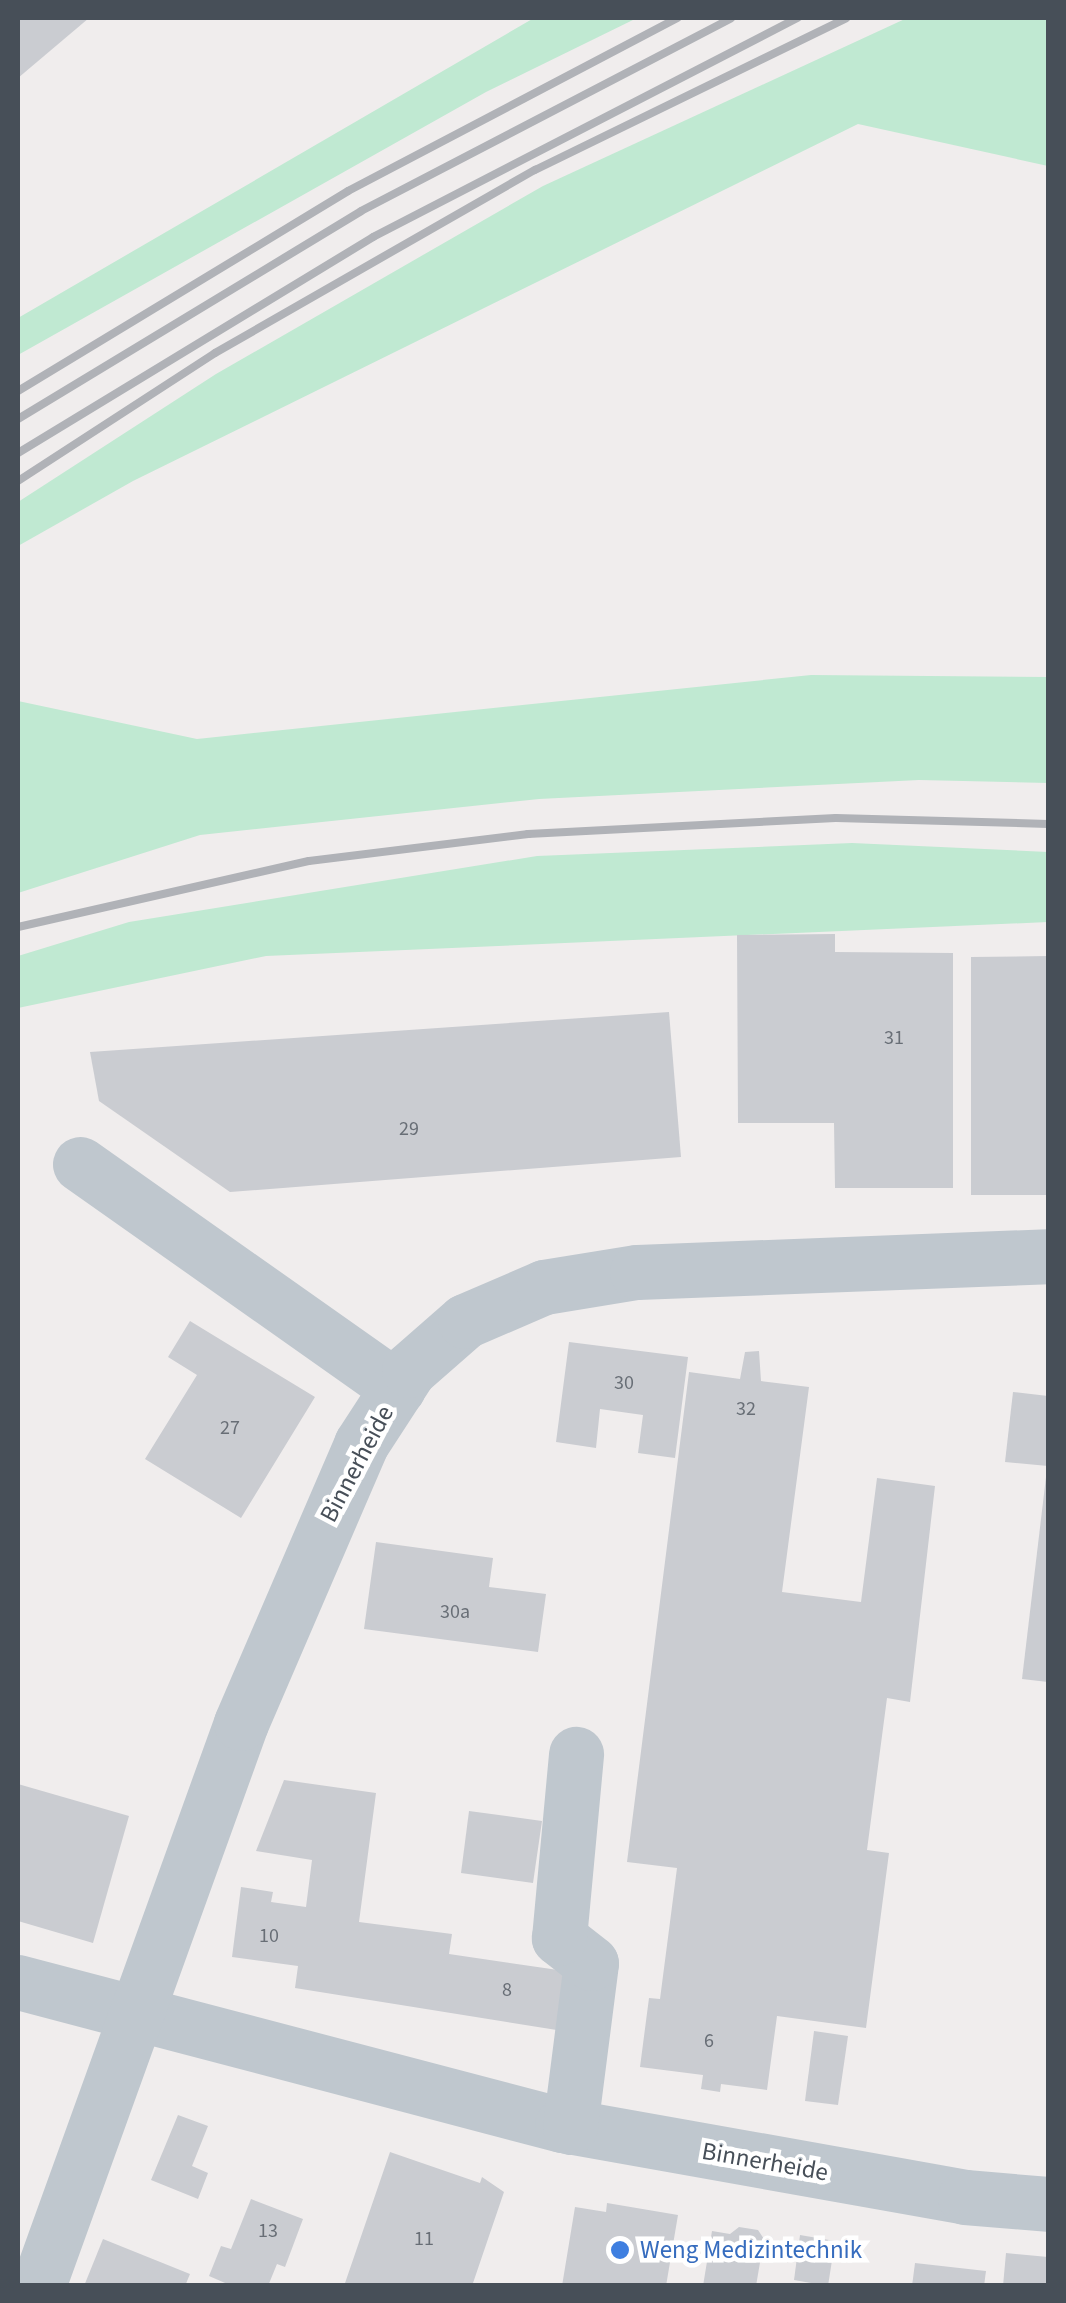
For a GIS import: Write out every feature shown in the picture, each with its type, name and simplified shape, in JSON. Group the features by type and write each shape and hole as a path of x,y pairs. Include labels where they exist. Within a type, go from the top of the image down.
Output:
{"street":[{"path":"80,1164 398,1388"},
{"name":"Binnerheide","path":"38,2286 158,2022 254,1693 361,1444 398,1388 465,1322 544,1288 637,1272 1048,1256"},
{"path":"570,2127 591,1963 559,1938 576,1754"},
{"name":"Binnerheide","path":"18,1982 158,2022 570,2127 964,2197 1048,2204"}],"green space":[{"path":"534,18 637,18 486,92 18,355 18,318"},
{"path":"907,18 1048,18 1048,166 858,124 133,481 18,546 18,502 216,374 543,186"},
{"path":"811,675 1048,677 1048,783 919,780 539,799 200,835 18,893 18,701 197,739"},
{"path":"852,843 1048,852 1048,922 266,956 18,1008 18,956 129,922 537,856"}],"building":[{"path":"18,18 89,18 18,78"},
{"path":"835,934 835,952 953,953 953,1188 835,1188 834,1123 738,1123 737,935"},
{"path":"1048,956 1048,1195 971,1195 971,957"},
{"path":"669,1012 681,1157 230,1192 99,1101 90,1052"},
{"path":"190,1321 315,1397 241,1518 145,1459 197,1375 168,1357"},
{"path":"569,1342 688,1357 675,1458 638,1453 643,1415 600,1409 596,1448 556,1442"},
{"path":"759,1351 761,1381 809,1387 782,1592 861,1602 877,1478 935,1486 910,1702 887,1698 867,1850 889,1853 866,2028 777,2016 767,2090 721,2084 720,2092 701,2089 703,2075 640,2067 649,1998 660,1999 677,1868 627,1862 689,1372 740,1379 745,1352"},
{"path":"1013,1392 1048,1396 1048,1466 1005,1462"},
{"path":"1048,1477 1048,1682 1022,1679"},
{"path":"376,1542 493,1558 489,1587 546,1594 538,1652 364,1629"},
{"path":"284,1780 376,1793 359,1922 452,1934 449,1954 572,1972 563,2031 295,1988 298,1966 232,1957 241,1887 273,1892 271,1902 306,1907 312,1860 256,1851"},
{"path":"18,1784 129,1816 93,1943 18,1921"},
{"path":"469,1811 542,1821 533,1883 461,1873"},
{"path":"814,2031 848,2036 838,2105 805,2101"},
{"path":"178,2115 208,2126 192,2166 208,2173 198,2199 151,2180"},
{"path":"390,2152 480,2183 482,2177 504,2192 472,2286 344,2286"},
{"path":"251,2199 303,2219 285,2267 277,2264 268,2286 232,2286 209,2276 221,2246 231,2249"},
{"name":"Weng Medizintechnik","path":"607,2203 678,2215 666,2286 562,2286 575,2207 606,2212"},
{"path":"739,2227 758,2230 764,2239 756,2286 703,2286 712,2231 730,2234"},
{"path":"800,2235 835,2241 828,2286 794,2280"},
{"path":"103,2239 190,2274 185,2286 84,2286"},
{"path":"1006,2253 1048,2257 1048,2286 1003,2286"},
{"path":"915,2263 986,2271 984,2286 912,2286"}],"railway":[{"path":"18,391 348,191 677,18"},
{"path":"18,419 361,211 731,18"},
{"path":"18,453 373,237 798,18"},
{"path":"18,481 215,353 535,170 846,18"},
{"path":"18,927 309,861 528,834 836,818 1048,824"}],"place":[{"name":"Weng Medizintechnik","path":"620,2250"}]}
